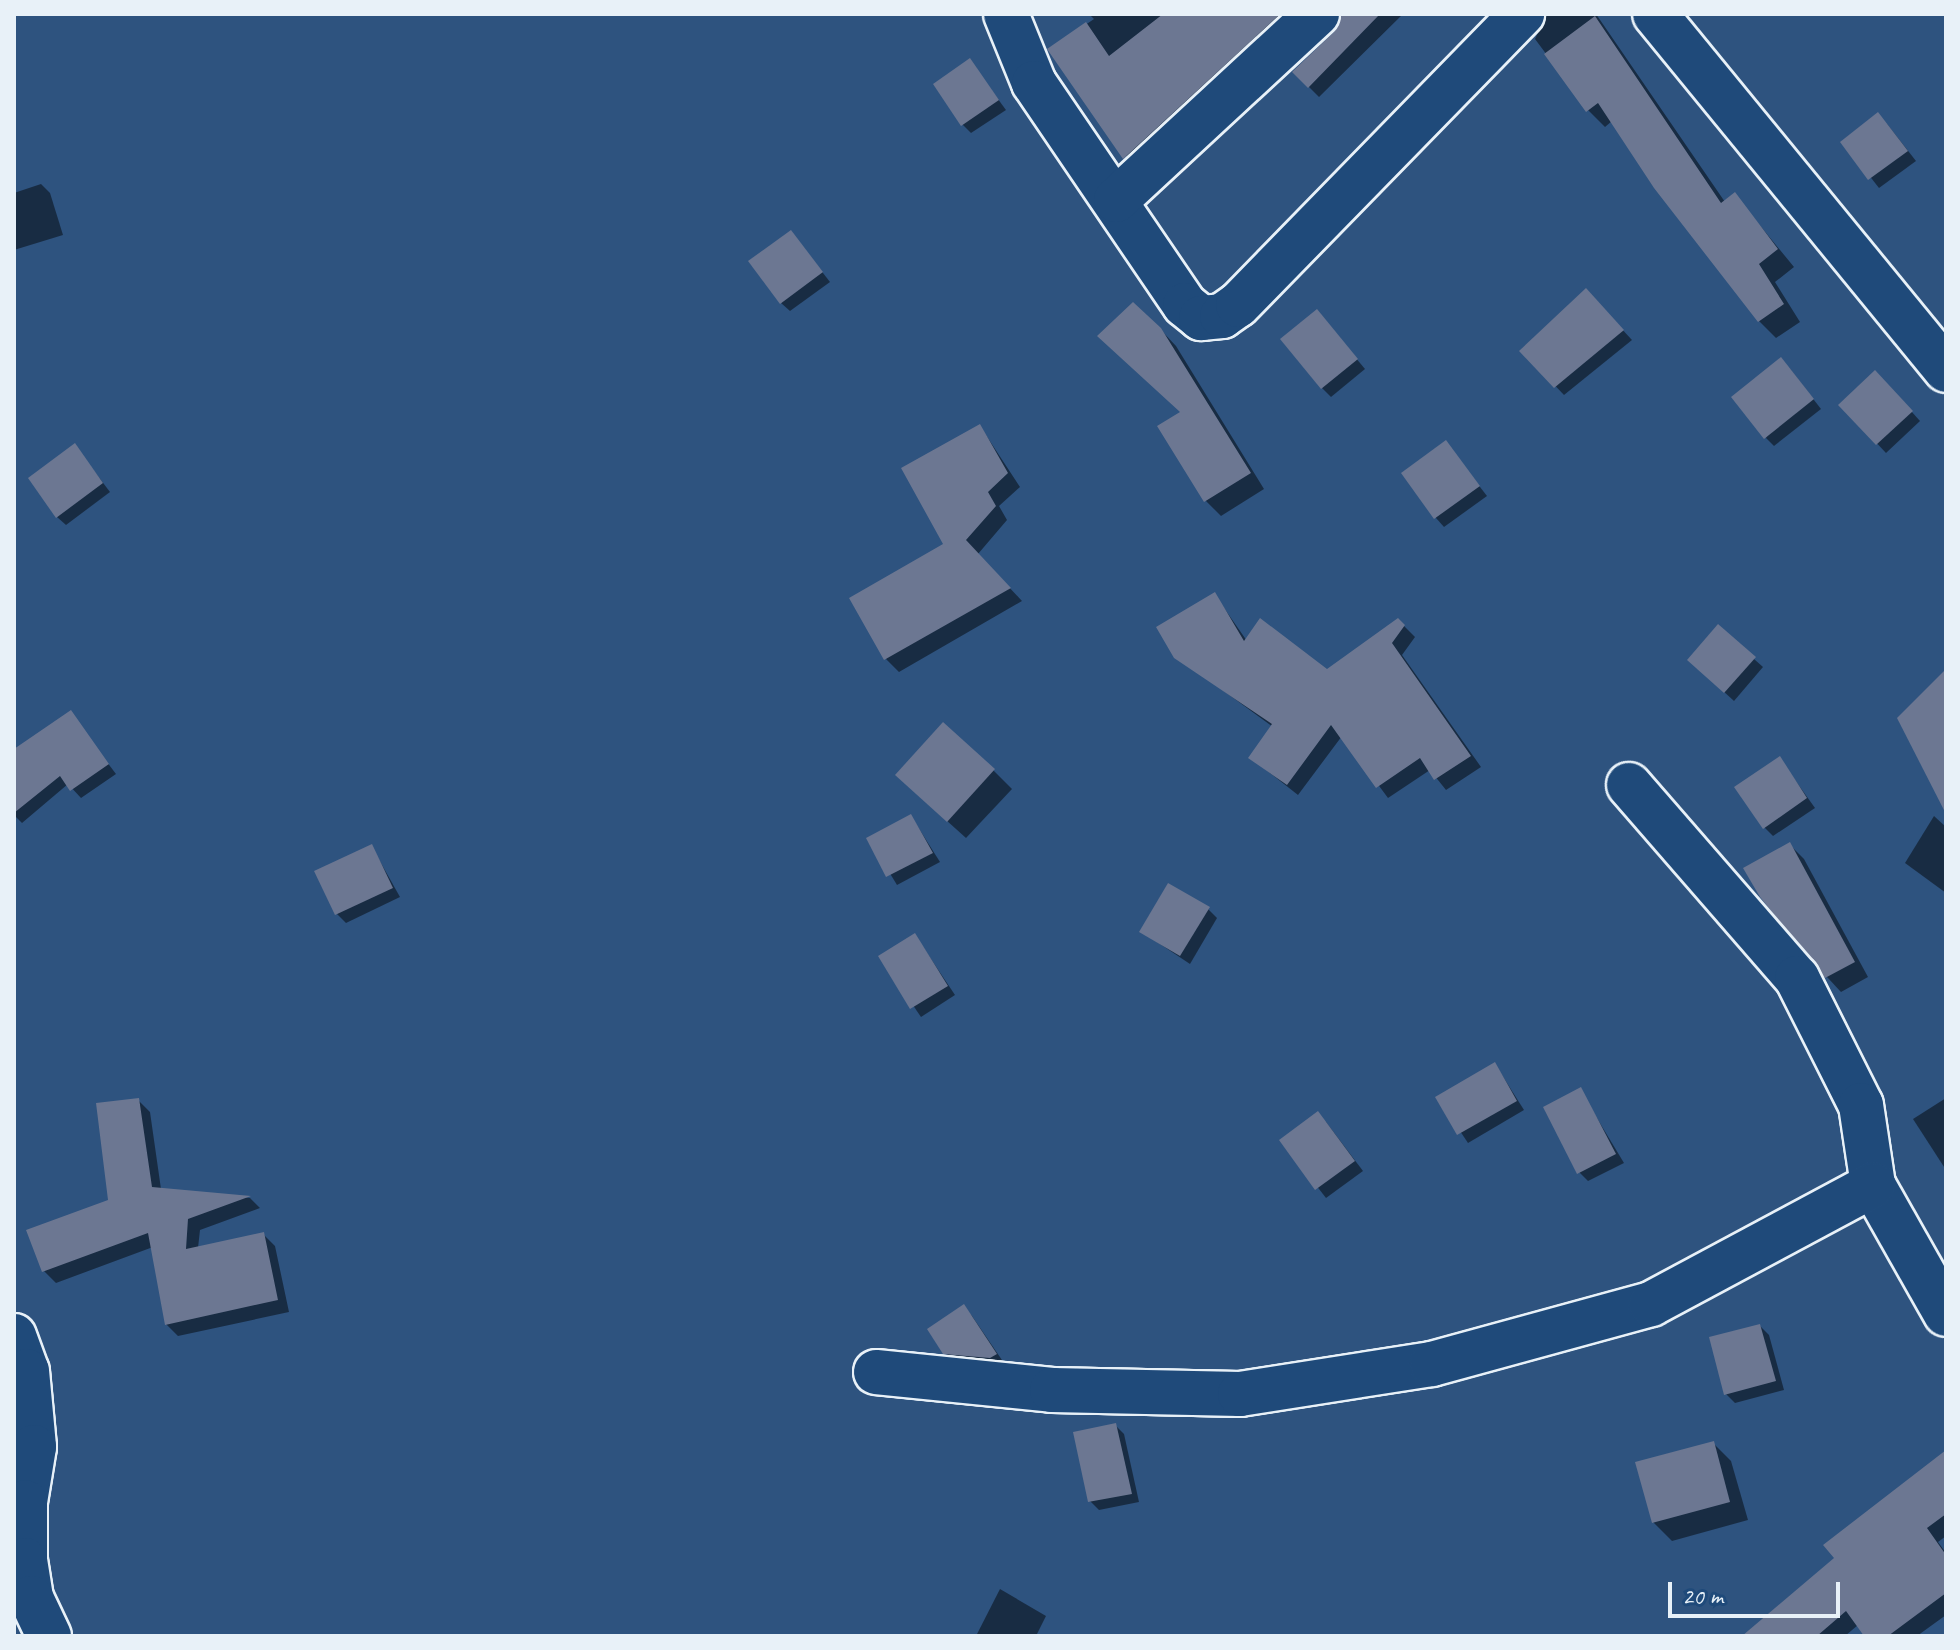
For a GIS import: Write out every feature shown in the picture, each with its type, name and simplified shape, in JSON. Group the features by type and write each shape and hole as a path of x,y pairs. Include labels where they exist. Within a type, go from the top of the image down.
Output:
{"street":[{"path":"1006,14 1034,83 1185,305 1201,318 1222,316 1522,14"},
{"path":"1116,200 1317,14"},
{"path":"1655,14 1946,370"},
{"path":"1629,785 1797,978 1861,1105 1873,1185 1946,1314"},
{"path":"876,1372 1052,1390 1240,1394 1432,1364 1651,1304 1873,1185"},
{"path":"14,1336 27,1371 34,1447 25,1502 25,1560 31,1598 49,1636"}],"building":[{"path":"1163,14 1280,14 1123,159 1047,49 1086,22 1109,56"},
{"path":"1341,14 1380,14 1308,88 1292,72 1334,32"},
{"path":"1595,16 1721,203 1735,192 1778,249 1759,264 1784,304 1758,322 1654,188 1598,103 1586,112 1544,54"},
{"path":"970,58 999,100 961,126 933,84"},
{"path":"1878,112 1908,151 1868,180 1840,142"},
{"path":"791,230 823,272 780,304 748,261"},
{"path":"1586,288 1624,330 1554,388 1519,351"},
{"path":"1133,302 1161,328 1251,473 1204,502 1157,426 1180,412 1097,336"},
{"path":"1317,309 1358,359 1321,389 1280,339"},
{"path":"1781,357 1814,399 1764,439 1731,397"},
{"path":"1875,370 1913,411 1876,445 1838,405"},
{"path":"980,424 1008,473 988,492 996,506 966,540 1011,588 884,660 849,598 943,544 901,468"},
{"path":"1446,440 1480,486 1434,519 1401,473"},
{"path":"75,443 103,483 56,518 28,478"},
{"path":"1215,592 1244,641 1260,618 1327,669 1398,618 1405,625 1392,643 1471,756 1434,780 1420,758 1376,788 1331,725 1287,785 1248,758 1272,724 1174,658 1156,627"},
{"path":"1718,624 1756,657 1724,693 1687,660"},
{"path":"1946,669 1946,814 1897,718"},
{"path":"71,710 109,764 70,791 60,776 14,813 14,749"},
{"path":"943,722 995,769 947,822 895,775"},
{"path":"1780,756 1807,798 1763,829 1734,787"},
{"path":"911,814 933,853 886,877 866,838"},
{"path":"1790,842 1855,962 1825,978 1760,897 1743,868"},
{"path":"372,844 393,888 335,915 314,871"},
{"path":"1168,883 1210,907 1180,956 1139,932"},
{"path":"915,933 948,986 910,1009 878,956"},
{"path":"1495,1062 1517,1101 1457,1135 1435,1097"},
{"path":"1581,1087 1616,1154 1577,1174 1543,1107"},
{"path":"139,1098 152,1187 251,1196 188,1219 186,1249 264,1232 278,1300 165,1325 148,1233 42,1272 26,1230 108,1200 96,1103"},
{"path":"1318,1111 1355,1161 1315,1190 1279,1140"},
{"path":"964,1304 997,1354 990,1358 943,1354 927,1329"},
{"path":"1760,1324 1776,1381 1724,1395 1709,1337"},
{"path":"1116,1423 1132,1494 1088,1502 1073,1432"},
{"path":"1714,1441 1730,1502 1652,1523 1635,1462"},
{"path":"1946,1450 1946,1514 1927,1528 1946,1555 1946,1593 1888,1636 1864,1636 1846,1611 1817,1636 1742,1636 1834,1558 1823,1545"}]}
